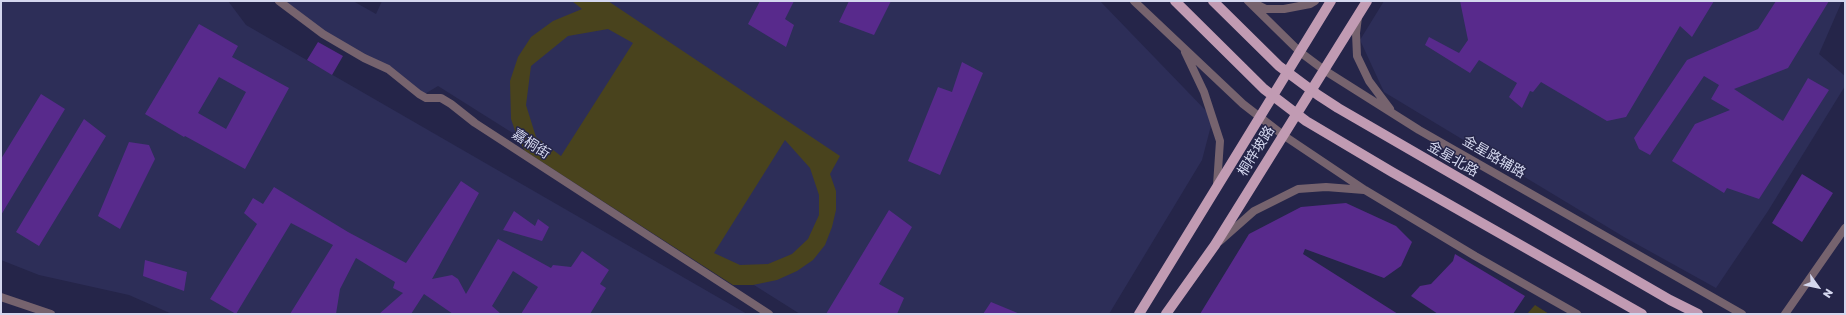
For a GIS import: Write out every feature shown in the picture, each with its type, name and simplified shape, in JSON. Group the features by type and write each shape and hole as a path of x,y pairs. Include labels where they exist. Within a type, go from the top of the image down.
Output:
{"main road":[{"path":"1175,1 1248,75 1296,114 1392,172 1642,314"},
{"name":"金星北路","path":"1213,1 1263,51 1311,90 1338,108 1670,300 1698,314"},
{"name":"桐梓坡路","path":"1139,314 1217,185 1332,1"},
{"name":"桐梓坡路","path":"1166,314 1215,245 1367,1"}],"street":[{"name":"嘉桐街","path":"279,1 328,38 364,58 388,69 419,94 426,98 441,98 452,104 475,123 769,314"},
{"path":"1134,1 1259,117 1283,135 1365,190 1475,256 1577,314"},
{"path":"1249,1 1266,9 1284,9 1310,4 1315,1"},
{"name":"金星路辅路","path":"1249,1 1300,52 1324,70 1392,113 1742,314"},
{"path":"1359,14 1356,33 1357,56 1369,81 1392,113"},
{"path":"1183,47 1204,92 1220,141 1217,185"},
{"path":"1215,245 1254,211 1298,189 1326,187 1365,190"},
{"path":"1785,314 1845,228"},
{"path":"1,297 51,314"}],"shaded area":[{"path":"1,1 228,1 246,25 747,314 172,314 129,295 39,275 1,260"},
{"path":"284,1 353,1 376,14 382,1 1100,1 1213,118 1202,160 1109,314 800,314 438,86 423,95 332,40"},
{"path":"572,1 608,1 840,156 830,174 836,191 836,210 832,227 825,245 813,260 797,271 777,280 753,285 733,285 525,151 518,139 511,119 510,81 518,57 531,37 553,21 582,9","holes":["608,29 633,43 561,156 536,137 526,105 531,66 568,36","785,140 810,168 819,195 819,215 808,239 792,254 768,264 740,265 714,253"]},
{"path":"1384,1 1842,1 1819,54 1845,76 1845,86 1768,211 1716,288 1624,237 1384,92 1360,40"},
{"path":"1535,305 1549,314 1527,314"}],"building":[{"path":"760,1 794,1 785,19 794,25 786,47 748,24"},
{"path":"849,1 891,1 874,35 839,22"},
{"path":"1460,1 1714,1 1692,37 1680,26 1626,117 1607,121 1541,82 1533,92 1530,91 1522,108 1509,97 1517,83 1479,60 1470,73 1425,45 1429,37 1459,53 1468,40"},
{"path":"1776,1 1829,1 1788,68 1734,89 1783,121 1808,78 1829,90 1759,199 1727,188 1724,193 1672,161 1695,124 1730,110 1711,99 1719,85 1704,76 1650,155 1639,149 1634,138 1687,60 1758,29"},
{"path":"199,24 238,46 232,57 289,88 245,169 185,136 184,137 145,114","holes":["219,77 246,92 226,129 198,113"]},
{"path":"318,42 343,56 332,75 307,60"},
{"path":"962,62 983,73 940,175 908,161 938,87 952,92"},
{"path":"41,94 65,109 1,215 1,159"},
{"path":"84,119 106,136 39,246 16,232"},
{"path":"129,142 149,145 155,159 120,229 98,216"},
{"path":"1802,174 1833,193 1802,242 1772,223"},
{"path":"461,181 479,193 432,279 452,275 458,279 466,294 498,239 551,268 553,265 571,267 582,251 609,270 600,284 606,288 590,314 521,314 538,287 513,271 492,306 501,314 453,314 424,294 411,314 379,314 403,293 393,288 395,282 356,258 340,289 336,314 290,314 333,245 291,223 236,314 210,299 257,224 244,213 253,198 263,204 274,187 348,232 406,263"},
{"path":"1346,203 1396,226 1412,242 1401,266 1384,278 1305,249 1303,254 1398,314 1200,314 1249,234 1301,207"},
{"path":"889,210 912,227 879,284 904,298 897,314 826,314"},
{"path":"514,211 535,226 538,219 549,227 542,241 503,230"},
{"path":"1455,254 1525,296 1513,314 1438,314 1411,296 1420,286 1431,284 1453,261"},
{"path":"145,260 187,272 184,291 143,276"},
{"path":"991,302 1020,314 983,314"}]}
